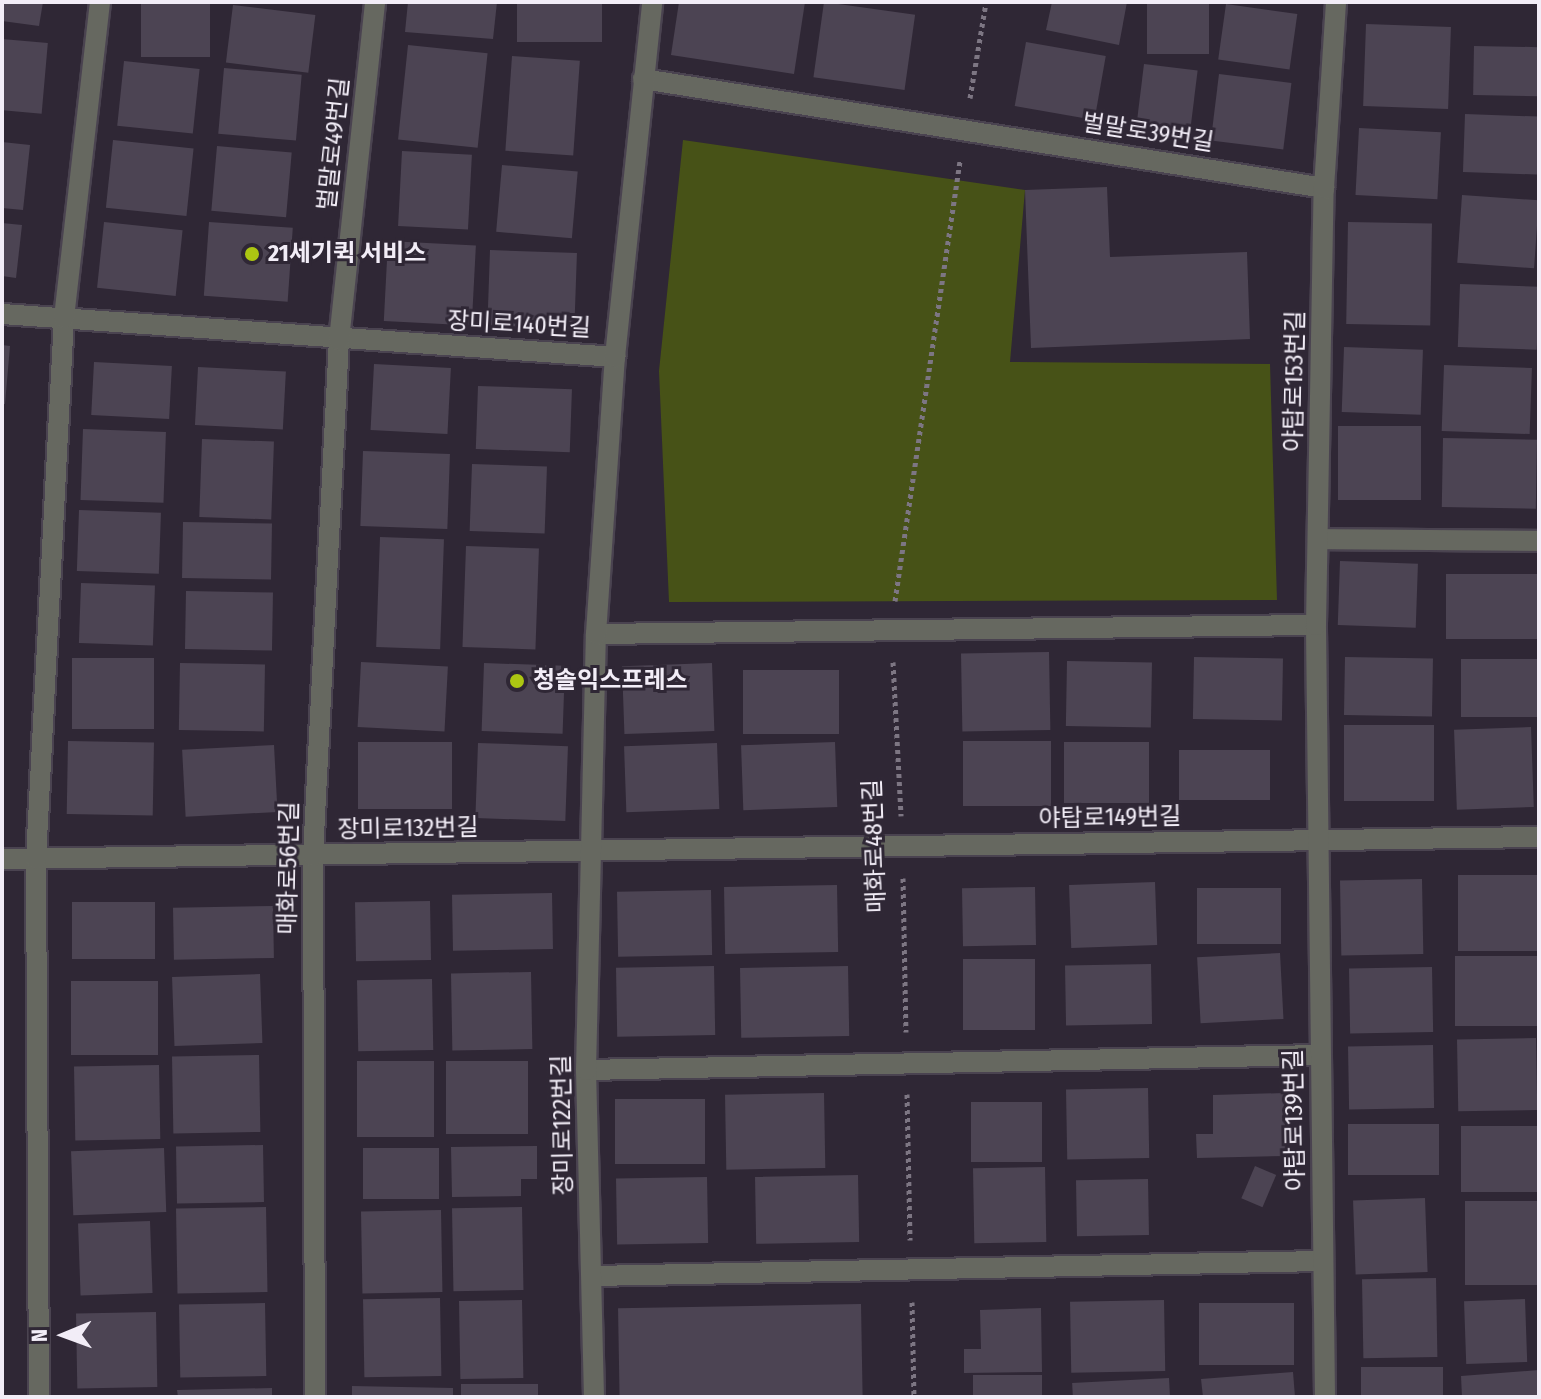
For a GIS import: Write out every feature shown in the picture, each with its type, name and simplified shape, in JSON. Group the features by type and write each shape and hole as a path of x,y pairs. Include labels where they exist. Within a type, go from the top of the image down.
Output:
{"street":[{"path":"39,1397 36,859 64,318 100,2"},
{"name":"벌말로49번길","path":"339,340 375,2"},
{"name":"장미로140번길","path":"2,314 615,357 652,2"},
{"name":"야탑로153번길","path":"1318,539 1324,188 1336,2"},
{"name":"벌말로39번길","path":"643,79 1324,188"},
{"name":"매화로56번길","path":"315,1397 313,856 339,340"},
{"path":"588,852 596,634 615,357"},
{"path":"1317,842 1318,539 1539,541"},
{"path":"596,634 891,627 1316,625"},
{"name":"야탑로149번길","path":"903,846 1539,837"},
{"name":"야탑로139번길","path":"1317,842 1325,1397"},
{"name":"장미로132번길","path":"2,859 903,846"},
{"name":"장미로122번길","path":"588,852 586,1070 594,1397"},
{"path":"586,1070 1320,1055"},
{"path":"593,1276 1323,1261"}],"path":[{"path":"965,130 986,2"},
{"name":"매화로48번길","path":"914,1397 903,846 891,627 965,130"}],"green space":[{"path":"683,140 1025,190 1010,362 1270,364 1277,600 669,602 659,371"}],"building":[{"path":"2,2 43,2 39,26 2,21"},
{"path":"141,2 210,2 210,57 141,57"},
{"path":"408,2 497,2 493,39 405,32"},
{"path":"517,2 602,2 602,42 517,42"},
{"path":"679,2 805,2 794,74 671,55"},
{"path":"824,2 915,15 905,90 813,77"},
{"path":"1052,2 1127,2 1119,45 1046,30"},
{"path":"1147,2 1209,2 1209,54 1147,54"},
{"path":"1226,4 1297,14 1290,69 1218,59"},
{"path":"233,5 315,15 308,73 226,63"},
{"path":"1366,24 1451,27 1448,109 1363,106"},
{"path":"2,39 48,43 42,114 2,110"},
{"path":"1026,42 1106,56 1094,120 1015,106"},
{"path":"408,45 488,53 478,148 398,139"},
{"path":"1474,46 1539,47 1538,96 1473,95"},
{"path":"512,56 580,61 573,156 505,151"},
{"path":"124,61 200,69 193,134 117,126"},
{"path":"1144,64 1198,71 1190,134 1136,128"},
{"path":"224,68 302,75 296,141 218,134"},
{"path":"1219,74 1291,83 1283,149 1211,141"},
{"path":"1465,114 1539,117 1537,175 1463,172"},
{"path":"1359,128 1441,132 1437,199 1355,195"},
{"path":"113,140 194,148 186,216 106,208"},
{"path":"2,142 30,145 23,210 2,208"},
{"path":"217,146 292,153 286,217 211,211"},
{"path":"402,151 472,155 468,230 398,226"},
{"path":"502,165 578,172 572,238 496,232"},
{"path":"1107,187 1110,257 1247,252 1250,339 1031,348 1025,190"},
{"path":"1462,195 1539,200 1534,268 1457,263"},
{"path":"104,222 183,230 176,296 97,288"},
{"path":"209,222 293,228 288,302 204,296"},
{"path":"1348,222 1432,223 1430,325 1346,324"},
{"path":"2,223 22,225 16,278 2,276"},
{"path":"388,241 476,246 472,325 384,321"},
{"path":"490,250 577,253 574,329 487,326"},
{"path":"1460,284 1539,287 1537,350 1458,347"},
{"path":"2,345 10,346 5,404 2,404"},
{"path":"1344,347 1423,350 1421,415 1342,412"},
{"path":"94,362 172,366 169,419 91,415"},
{"path":"374,364 451,368 447,434 371,430"},
{"path":"1444,365 1532,368 1530,434 1442,431"},
{"path":"198,367 286,372 283,430 195,425"},
{"path":"478,386 572,389 570,452 476,449"},
{"path":"1338,426 1421,426 1421,500 1338,500"},
{"path":"83,429 166,432 163,503 81,500"},
{"path":"1443,438 1537,440 1536,509 1442,507"},
{"path":"202,439 274,442 271,519 199,517"},
{"path":"363,451 450,454 447,529 360,526"},
{"path":"472,464 547,467 545,534 470,531"},
{"path":"79,510 161,513 159,574 77,571"},
{"path":"183,522 272,524 271,580 182,578"},
{"path":"380,537 444,539 440,649 376,647"},
{"path":"466,546 539,549 535,649 462,647"},
{"path":"1340,561 1418,564 1416,628 1338,625"},
{"path":"1446,574 1539,574 1539,639 1446,639"},
{"path":"81,583 155,586 153,646 79,643"},
{"path":"186,591 273,593 272,651 185,649"},
{"path":"1049,652 1050,730 962,732 961,654"},
{"path":"1194,657 1283,659 1282,721 1193,719"},
{"path":"1345,657 1433,659 1432,717 1344,715"},
{"path":"72,658 154,658 154,729 72,729"},
{"path":"1461,659 1539,659 1539,717 1461,717"},
{"path":"1067,661 1152,662 1151,727 1066,726"},
{"path":"361,662 448,667 444,731 358,727"},
{"path":"180,663 265,664 264,731 179,730"},
{"path":"484,663 565,666 563,734 482,731"},
{"path":"712,663 714,731 624,734 622,666"},
{"path":"743,670 839,670 839,734 743,734"},
{"path":"1344,725 1434,725 1434,801 1344,801"},
{"path":"1531,727 1534,807 1457,810 1454,730"},
{"path":"68,741 154,743 153,815 67,814"},
{"path":"963,741 1051,741 1051,806 963,806"},
{"path":"358,742 452,742 452,809 358,809"},
{"path":"835,742 837,807 743,810 741,745"},
{"path":"1064,742 1149,742 1149,803 1064,803"},
{"path":"478,743 568,746 565,821 475,818"},
{"path":"717,743 719,809 626,812 624,746"},
{"path":"274,745 278,812 186,817 182,750"},
{"path":"1179,750 1270,750 1270,800 1179,800"},
{"path":"1458,875 1539,875 1539,951 1458,951"},
{"path":"1422,879 1423,954 1341,955 1340,880"},
{"path":"1155,882 1157,945 1071,948 1069,885"},
{"path":"837,885 838,952 725,954 724,887"},
{"path":"1035,887 1036,945 963,946 962,888"},
{"path":"1197,888 1281,888 1281,944 1197,944"},
{"path":"711,890 712,955 618,957 617,892"},
{"path":"552,893 553,949 453,951 452,895"},
{"path":"430,901 431,960 356,961 355,902"},
{"path":"72,902 155,902 155,959 72,959"},
{"path":"273,906 274,958 174,960 173,908"},
{"path":"1280,953 1283,1019 1201,1023 1197,957"},
{"path":"1455,956 1539,956 1539,1026 1455,1026"},
{"path":"963,959 1035,959 1035,1030 963,1030"},
{"path":"1151,964 1152,1024 1066,1025 1065,966"},
{"path":"714,966 715,1035 617,1037 616,968"},
{"path":"848,966 849,1036 741,1038 740,968"},
{"path":"1432,967 1433,1032 1350,1033 1349,968"},
{"path":"531,972 532,1049 452,1050 451,973"},
{"path":"260,974 262,1043 174,1046 172,977"},
{"path":"432,979 433,1050 358,1051 357,980"},
{"path":"71,981 158,981 158,1055 71,1055"},
{"path":"1536,1038 1537,1110 1458,1111 1457,1039"},
{"path":"1433,1045 1434,1108 1349,1109 1348,1046"},
{"path":"259,1055 260,1132 173,1134 172,1057"},
{"path":"357,1061 434,1061 434,1137 357,1137"},
{"path":"446,1061 528,1061 528,1134 446,1134"},
{"path":"159,1065 160,1139 75,1140 74,1066"},
{"path":"1148,1088 1149,1158 1067,1159 1066,1089"},
{"path":"824,1093 825,1168 726,1170 725,1095"},
{"path":"1284,1093 1286,1156 1197,1158 1196,1134 1213,1134 1213,1095"},
{"path":"615,1099 705,1099 705,1164 615,1164"},
{"path":"971,1102 1042,1102 1042,1162 971,1162"},
{"path":"1348,1124 1439,1124 1439,1175 1348,1175"},
{"path":"1461,1126 1539,1126 1539,1192 1461,1192"},
{"path":"263,1145 264,1202 177,1204 176,1147"},
{"path":"537,1146 537,1179 521,1179 521,1196 452,1197 451,1147"},
{"path":"164,1148 166,1212 73,1215 71,1151"},
{"path":"363,1148 439,1148 439,1199 363,1199"},
{"path":"1255,1166 1276,1175 1262,1207 1241,1198"},
{"path":"1045,1167 1046,1242 974,1243 973,1168"},
{"path":"858,1175 859,1242 756,1244 755,1177"},
{"path":"707,1177 708,1243 617,1245 616,1179"},
{"path":"1148,1179 1149,1235 1077,1236 1076,1180"},
{"path":"1425,1198 1428,1272 1356,1274 1353,1201"},
{"path":"1465,1201 1539,1201 1539,1285 1465,1285"},
{"path":"266,1207 267,1292 177,1294 176,1209"},
{"path":"522,1207 523,1290 453,1291 452,1208"},
{"path":"441,1210 442,1292 362,1293 361,1211"},
{"path":"150,1221 153,1293 81,1295 78,1224"},
{"path":"1436,1278 1437,1357 1363,1358 1362,1279"},
{"path":"440,1298 441,1376 364,1377 363,1299"},
{"path":"1525,1299 1527,1362 1466,1364 1464,1301"},
{"path":"522,1300 523,1378 460,1379 459,1301"},
{"path":"1164,1300 1165,1371 1071,1373 1070,1302"},
{"path":"265,1303 266,1376 180,1377 179,1305"},
{"path":"1199,1303 1294,1303 1294,1365 1199,1365"},
{"path":"861,1304 863,1397 620,1397 618,1308"},
{"path":"1041,1308 1042,1372 964,1373 964,1349 981,1349 980,1310"},
{"path":"156,1312 157,1387 77,1388 76,1313"},
{"path":"1361,1367 1443,1367 1443,1397 1361,1397"},
{"path":"1539,1370 1539,1397 1462,1397 1461,1376"},
{"path":"1293,1372 1295,1397 1203,1397 1201,1379"},
{"path":"973,1375 1042,1375 1042,1397 973,1397"},
{"path":"1169,1378 1170,1397 1073,1397 1072,1383"},
{"path":"461,1384 538,1384 538,1397 461,1397"},
{"path":"352,1386 453,1388 453,1397 352,1397"},
{"path":"272,1388 272,1397 178,1397 177,1390"}],"place":[{"name":"21세기퀵 서비스","path":"252,254"},
{"name":"청솔익스프레스","path":"517,681"}]}
